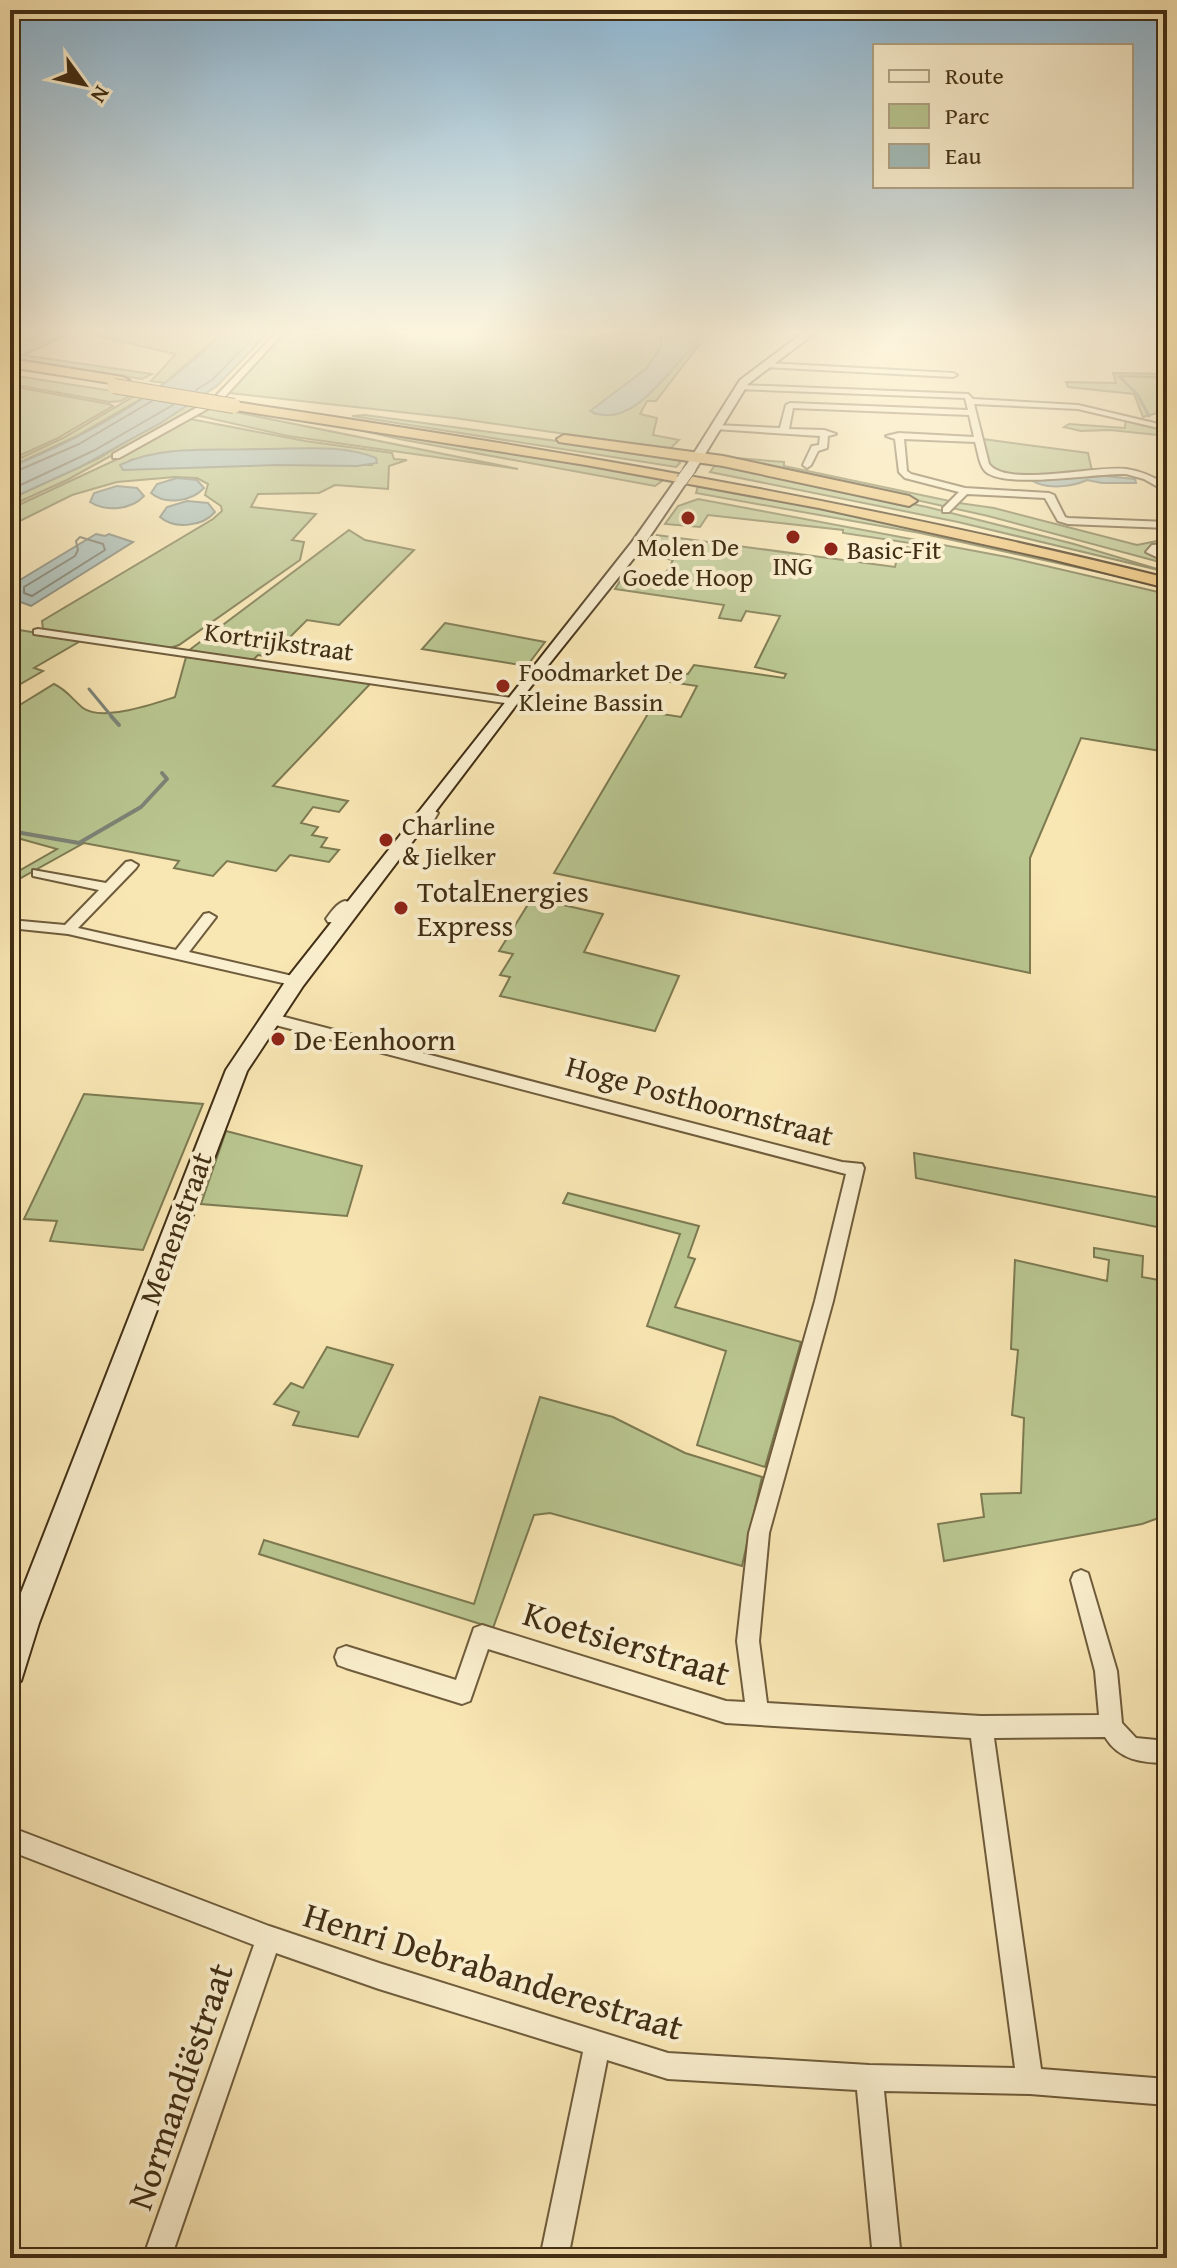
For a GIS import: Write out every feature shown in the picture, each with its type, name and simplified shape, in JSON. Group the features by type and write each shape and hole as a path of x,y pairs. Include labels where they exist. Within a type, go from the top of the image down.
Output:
{"highway":[{"path":"389,439 954,512"},
{"path":"443,439 765,491 1003,542 1167,583"},
{"path":"472,439 767,486 1008,536 1167,576"},
{"path":"558,439 912,533 1167,589"},
{"path":"1033,532 1167,568"}],"main road":[{"path":"512,701 637,545 708,439"},
{"name":"Menenstraat","path":"10,1670 24,1623 162,1270 218,1111 237,1070 296,981 512,701"},
{"name":"Menenstraat","path":"10,1651 24,1623"}],"street":[{"path":"116,456 147,439"},
{"path":"807,465 815,448 823,448 826,439"},
{"path":"895,439 905,475 965,491 1046,495 1051,497 1061,519 1068,521 1167,525"},
{"path":"955,439 980,440 985,464 990,471 1003,475 1020,477 1109,471 1149,477 1167,489"},
{"path":"954,512 965,491"},
{"path":"1167,547 1155,547 1151,552 1167,559"},
{"name":"Kortrijkstraat","path":"38,632 512,701"},
{"path":"68,930 131,865"},
{"path":"38,873 108,888"},
{"path":"179,956 209,917"},
{"path":"10,924 68,930 296,981"},
{"name":"Hoge Posthoornstraat","path":"269,1018 842,1168 856,1168 824,1301 759,1533 748,1641 757,1712"},
{"path":"1081,1580 1106,1671 1111,1726 1118,1742 1140,1752 1167,1752"},
{"name":"Koetsierstraat","path":"346,1657 462,1693 482,1636 726,1712 981,1727 1111,1726"},
{"path":"981,1727 1030,2081"},
{"name":"Henri Debrabanderestraat","path":"10,1839 269,1938 597,2046 668,2066 869,2078 1030,2081 1167,2092"},
{"name":"Normandiëstraat","path":"157,2258 269,1938"},
{"path":"554,2258 597,2046"},
{"path":"869,2078 887,2258"}],"green space":[{"path":"10,439 56,439 56,439 10,460"},
{"path":"61,439 71,439 10,467 10,463"},
{"path":"131,439 142,439 67,480 10,506 10,499 99,458"},
{"path":"155,439 294,439 392,453 394,459 407,460 389,466 388,489 335,485 319,493 258,494 251,507 316,514 292,540 304,542 300,560 179,645 170,648 43,629 42,621 213,519 222,511 221,506 205,495 208,484 197,478 175,477 117,482 72,495 10,526 10,509","holes":["264,449 373,465 130,460 168,453"]},
{"path":"308,439 368,439 518,469"},
{"path":"399,439 421,439 666,478 655,486"},
{"path":"497,439 541,439 675,457 680,463 676,467"},
{"path":"599,439 679,440 670,449"},
{"path":"983,439 1088,453 1092,471 1025,476 1000,472 988,462"},
{"path":"723,457 784,462 784,466 994,508 1137,545 1167,539 1167,546 1149,554 1167,561 1167,564 988,516"},
{"path":"716,464 927,507 1074,544 1167,572 958,522 710,472"},
{"path":"699,483 924,527 1167,587 920,533 696,493"},
{"path":"698,499 1007,557 1167,594 1167,752 1081,738 1030,858 1030,973 554,873 649,712 681,717 697,686 670,682 673,672 688,674 694,665 784,678 786,674 755,667 780,616 746,611 741,621 719,618 724,605 615,589 620,581 658,587 673,560 644,554 657,535 895,567 900,546 927,550 930,546 843,533 843,530 708,515 700,527 665,524 678,506"},
{"path":"349,530 365,540 414,550 339,625 307,620 270,657 258,655 253,660 188,651"},
{"path":"10,621 16,626 13,629 82,640 34,668 43,671 10,690"},
{"path":"445,623 545,642 527,666 422,649"},
{"path":"186,657 372,682 273,786 348,801 339,812 313,807 301,823 318,827 312,835 327,838 321,847 339,850 329,862 290,855 276,871 227,861 213,876 174,868 179,861 84,843 10,884 10,876 57,849 10,836 10,711 54,684 92,712 115,713 154,704 175,697"},
{"path":"532,898 603,914 584,952 679,976 655,1031 500,996 510,977 500,975 513,954 499,951"},
{"path":"84,1094 203,1104 143,1250 50,1241 57,1221 24,1219"},
{"path":"226,1131 362,1166 347,1216 201,1204"},
{"path":"914,1153 1167,1199 1167,1229 916,1178"},
{"path":"568,1193 699,1226 688,1257 695,1259 675,1307 801,1342 765,1467 697,1445 726,1351 647,1326 680,1234 563,1203"},
{"path":"1167,1229 1167,1515 1142,1524 944,1561 938,1524 984,1517 981,1494 1021,1493 1024,1418 1012,1415 1018,1350 1011,1349 1015,1260 1107,1281 1109,1260 1094,1257 1094,1248 1143,1256 1142,1277 1164,1281"},
{"path":"327,1347 393,1365 358,1437 293,1425 299,1412 274,1404 291,1383 303,1388"},
{"path":"540,1397 613,1417 685,1453 762,1477 742,1566 550,1513 534,1515 493,1628 259,1554 264,1540 474,1604"}],"water":[{"path":"132,439 10,499 10,467 67,441"},
{"path":"321,448 363,454 376,458 377,463 357,466 123,470 120,465 136,458 172,451"},
{"path":"1095,475 1135,479 1136,483 1087,480 1067,486 1051,486 1031,480"},
{"path":"177,478 197,480 204,488 199,493 178,500 163,499 151,493 157,484"},
{"path":"117,486 137,488 144,496 139,501 118,508 90,502 94,493"},
{"path":"187,501 208,503 215,512 203,521 189,525 173,524 160,517 167,507"},
{"path":"96,534 109,534 133,542 31,606 10,598 10,586"}],"waterway":[{"path":"89,689 113,718"},
{"path":"111,716 119,725"},
{"path":"10,831 79,843 141,807 167,779 162,773"}],"place":[{"name":"Molen De Goede Hoop","path":"688,518"},
{"name":"ING","path":"793,537"},
{"name":"Basic-Fit","path":"831,549"},
{"name":"Foodmarket De Kleine Bassin","path":"503,686"},
{"name":"Charline & Jielker","path":"386,840"},
{"name":"TotalEnergies Express","path":"401,908"},
{"name":"De Eenhoorn","path":"278,1039"}]}
